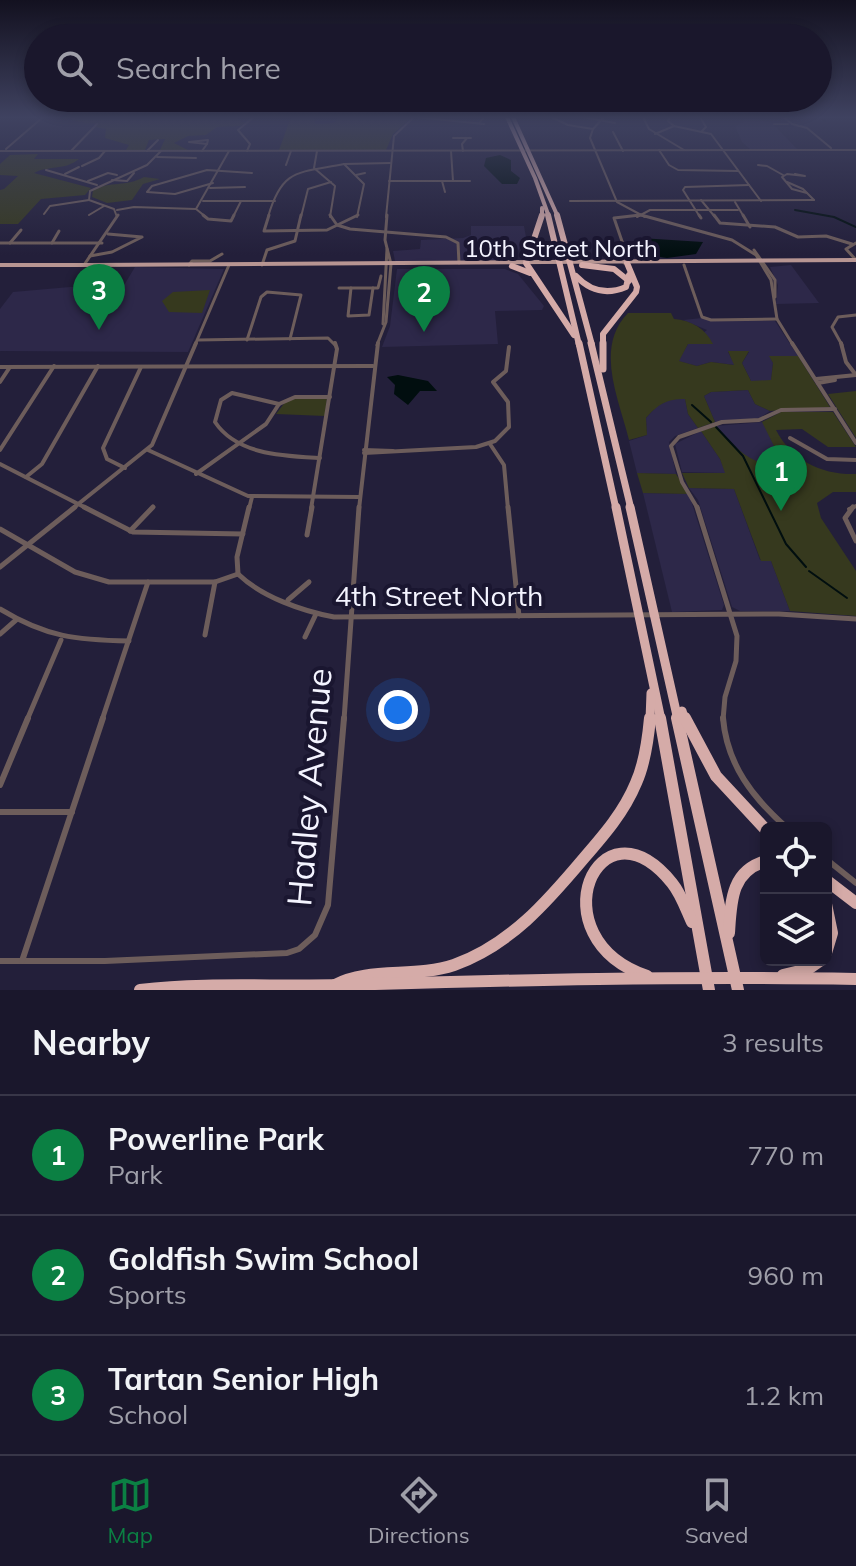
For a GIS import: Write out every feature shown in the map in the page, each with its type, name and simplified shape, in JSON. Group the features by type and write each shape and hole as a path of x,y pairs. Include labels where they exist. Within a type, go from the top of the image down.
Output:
{"highway":[{"path":"527,163 541,195 581,349 653,682 709,990"},
{"path":"534,163 551,199 607,402 738,990"},
{"path":"541,195 543,223 527,255 527,264 566,319 581,349"},
{"path":"571,269 584,285 597,290 618,291 630,281 626,263"},
{"path":"607,402 601,341 609,323 636,292 637,287 626,263"},
{"path":"579,265 614,269 630,281"},
{"path":"512,266 531,273"},
{"path":"668,669 684,717 699,749 722,783 760,824"},
{"path":"335,986 346,977 401,977 445,968 492,948 534,918 627,802 645,755 653,682"},
{"path":"656,979 629,970 615,961 604,950 590,925 584,904 585,889 596,867 605,859 617,853 638,853 660,867 682,897 702,954"},
{"path":"728,942 731,904 737,880 749,866 760,863"},
{"path":"832,885 856,903"},
{"path":"766,978 812,966"},
{"path":"140,990 198,982 335,986 656,979 856,979"}],"main road":[{"name":"10th Street North","path":"626,263 684,265 856,260"},
{"name":"10th Street North","path":"389,265 763,263"},
{"name":"10th Street North","path":"0,265 527,264"}],"street":[{"path":"62,175 87,163"},
{"path":"89,200 90,191 99,185 151,163"},
{"path":"196,209 223,163"},
{"path":"313,163 316,170 335,186 330,218 339,226 353,231 420,231 455,239 459,263"},
{"path":"344,164 364,186 360,215 324,230 264,231 286,179 344,164 381,163"},
{"path":"389,265 386,231 390,163"},
{"path":"452,163 453,181"},
{"path":"601,163 618,200 641,215 732,240 749,249 763,263 776,285 777,319 856,443"},
{"path":"668,163 678,170 738,171"},
{"path":"733,163 761,201"},
{"path":"758,165 784,175 795,174"},
{"path":"46,170 99,185"},
{"path":"213,183 175,194 147,192 155,185 203,171 252,173"},
{"path":"110,180 127,181 135,174 133,172"},
{"path":"85,182 108,173 120,175"},
{"path":"356,175 365,173"},
{"path":"570,201 814,200 789,183 784,175"},
{"path":"389,181 470,181"},
{"path":"442,181 445,192"},
{"path":"264,265 267,250 293,243 308,189 331,182"},
{"path":"701,218 683,189 686,186 749,185"},
{"path":"210,188 245,187"},
{"path":"44,214 50,206 89,200 116,210 143,207 196,209 208,219 231,221 241,201"},
{"path":"701,200 718,222 777,227 796,236 826,236 854,243"},
{"path":"203,201 275,201"},
{"path":"735,202 750,227"},
{"path":"89,215 107,205"},
{"path":"87,265 90,256 117,220 116,210"},
{"path":"626,263 621,255 625,250 614,218 641,215 650,210 738,210"},
{"path":"10,243 21,230"},
{"path":"52,243 59,231"},
{"path":"90,256 112,252 142,237 108,234"},
{"path":"0,243 102,243"},
{"path":"854,243 846,249 856,260"},
{"path":"189,265 192,261 207,262 222,254"},
{"path":"0,567 148,450 158,438 229,265"},
{"name":"Hadley Avenue","path":"0,961 105,961 296,950 309,942 326,917 332,882 349,617 364,452 376,343 383,324 389,265"},
{"path":"684,265 700,314 708,319 777,319"},
{"path":"351,288 348,316 368,316 381,276"},
{"path":"339,288 376,288"},
{"path":"247,340 261,297 267,292 278,291 301,295 290,339"},
{"path":"372,296 386,296"},
{"path":"817,381 856,375 846,362 842,345 832,327 838,317 856,315"},
{"path":"198,340 331,338 337,349 335,366 307,535"},
{"path":"364,452 404,452 490,444 503,435 510,421 507,396 493,382 506,371 509,347"},
{"path":"0,450 54,366"},
{"path":"26,477 46,457 98,366"},
{"path":"125,468 107,459 103,448 142,366"},
{"path":"0,367 373,366"},
{"path":"0,382 10,367"},
{"path":"279,404 238,393 223,397 215,422 218,430 279,456 320,458"},
{"path":"196,474 266,424 279,404 295,397 330,397"},
{"path":"781,822 750,790 735,766 726,743 724,700 739,655 730,614 695,500 682,483 672,442 722,422 759,420 781,410 835,409"},
{"path":"790,438 826,458 856,460"},
{"path":"490,444 504,465 519,616"},
{"path":"148,450 235,493 252,497 360,497"},
{"path":"0,464 130,531 155,535 243,534"},
{"path":"0,529 93,579 215,582 238,574 237,557 252,497"},
{"path":"856,506 850,508 845,518 856,541"},
{"path":"130,531 153,507"},
{"name":"4th Street North","path":"238,574 249,586 316,614 349,617 730,614 821,615 856,619"},
{"path":"22,961 148,582"},
{"path":"205,635 215,582"},
{"path":"288,600 309,582"},
{"path":"0,609 16,620 61,640 129,641"},
{"path":"305,637 316,614"},
{"path":"0,634 16,620"},
{"path":"0,785 61,640"},
{"path":"0,812 72,812"},
{"path":"832,864 856,883"}],"shaded area":[{"path":"485,163 511,163 511,171 520,178 517,184 502,184"},
{"path":"471,226 524,226 526,237 515,256 505,260 395,261 393,251 420,249 421,240 463,238 471,235"},
{"path":"640,238 703,242 696,254 667,258 645,255"},
{"path":"791,265 819,303 776,304 778,285 770,267"},
{"path":"135,267 224,269 188,352 0,351 0,309 13,292 70,287 123,287"},
{"path":"397,269 505,269 518,274 544,306 542,310 495,311 498,344 382,347 390,326"},
{"path":"683,320 775,321 798,356 770,356 773,363 771,381 751,381 742,363 749,352 728,352 735,365 711,362 697,366 678,361 688,344 707,330"},
{"path":"398,375 428,381 437,391 420,391 408,405 394,394 395,385 387,377"},
{"path":"748,390 755,404 770,411 758,419 715,422 704,396 711,392"},
{"path":"671,399 685,399 688,414 698,428 675,436 669,442 676,474 637,473 629,441 647,435 646,418 657,406"},
{"path":"763,422 785,467 766,467 745,456 716,426"},
{"path":"701,431 726,473 682,472 675,444"},
{"path":"689,488 734,489 760,560 771,561 790,611 740,611 732,607 698,500"},
{"path":"643,493 689,494 724,605 722,610 672,612"}],"green space":[{"path":"71,163 34,173 91,188 85,195 41,199 18,224 0,224 0,190 18,176 0,175 0,164"},
{"path":"144,177 160,179 143,184 132,200 107,203 92,197 93,190 99,187"},
{"path":"210,290 202,313 169,312 162,301 173,292"},
{"path":"628,313 671,313 674,319 692,323 702,330 713,344 688,344 679,361 697,366 711,362 734,365 728,351 749,351 742,363 751,381 771,380 773,363 769,356 798,356 830,407 770,411 755,404 748,390 711,392 704,396 715,422 698,428 688,414 685,399 668,401 646,418 647,435 629,440 615,391 611,358 612,342"},
{"path":"856,391 856,438 828,394"},
{"path":"327,398 325,416 276,414 286,401"},
{"path":"781,412 833,412 856,447 828,447 802,429 776,430 790,450 809,464 831,472 856,474 856,492 833,492 817,503 821,518 856,571 856,616 790,611 771,561 761,561 734,489 689,488 682,473 725,473 720,459 701,431 716,426 730,442 754,460 784,466 762,422"},
{"path":"637,473 676,474 689,494 643,493"}],"waterway":[{"path":"795,210 834,217 856,227"},
{"path":"692,405 711,422"},
{"path":"716,427 743,456 786,544 806,567"},
{"path":"809,571 847,598"}],"place":[{"name":"Tartan Senior High","path":"99,330"},
{"name":"Goldfish Swim School","path":"424,332"},
{"name":"Powerline Park","path":"781,511"}]}
